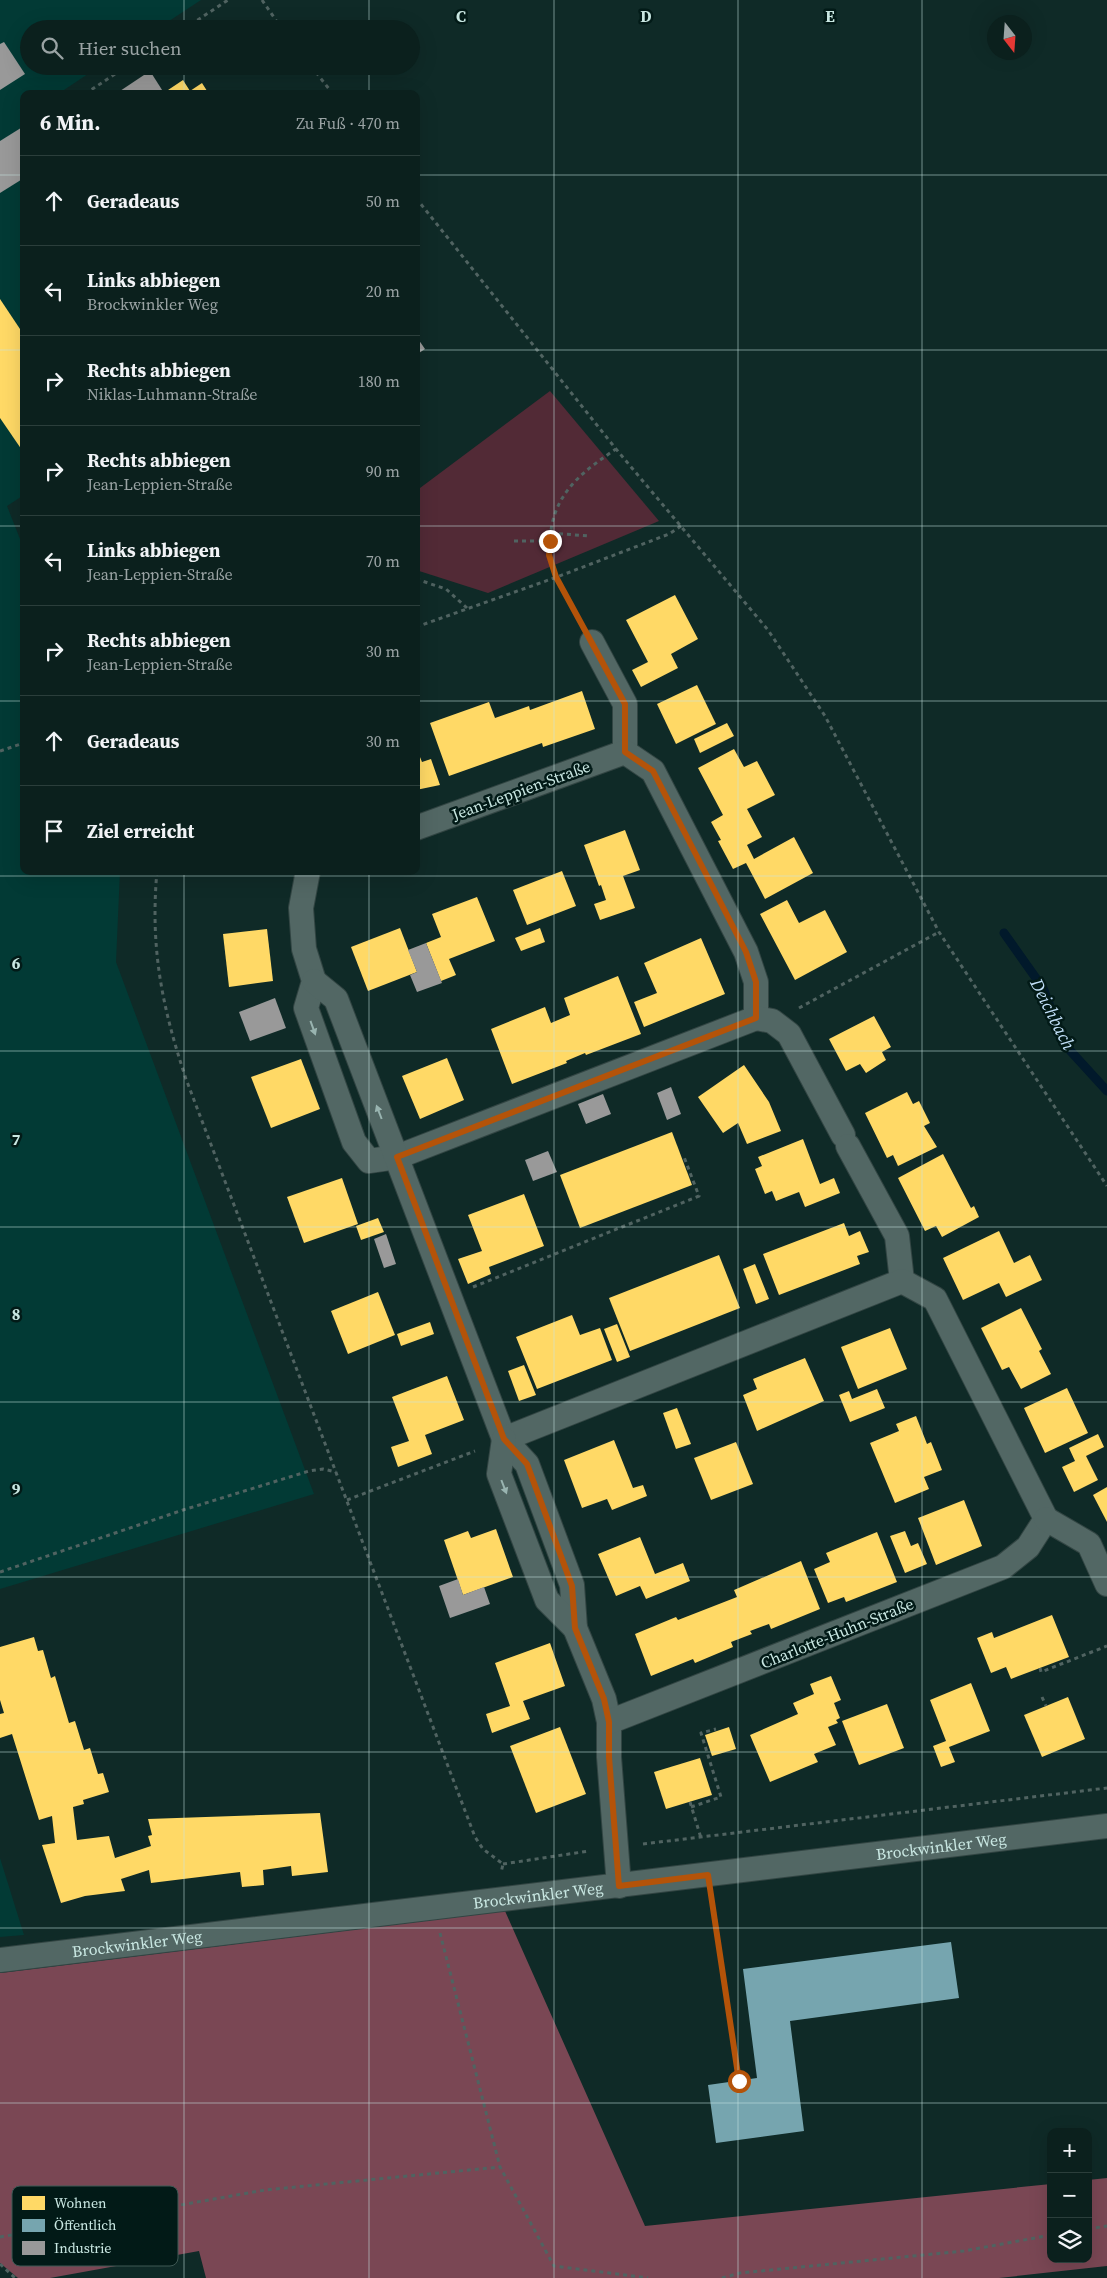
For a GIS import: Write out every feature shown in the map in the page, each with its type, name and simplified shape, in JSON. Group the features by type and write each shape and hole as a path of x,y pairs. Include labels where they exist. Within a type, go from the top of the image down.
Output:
{"street":[{"path":"592,642 625,704 625,752 653,771 746,952 756,982 764,1019 789,1034 897,1236 902,1281"},
{"name":"Jean-Leppien-Straße","path":"420,827 625,752"},
{"path":"307,875 301,908 304,949 314,981 336,999 504,1439 527,1464 572,1586 575,1628 604,1699 609,1722 609,1757 619,1886"},
{"path":"314,981 306,1008 354,1142 369,1161 397,1157 764,1019"},
{"path":"504,1439 902,1281"},
{"path":"902,1281 935,1299 1046,1519 1089,1544 1107,1584"},
{"name":"Charlotte-Huhn-Straße","path":"609,1722 1003,1567 1028,1547 1046,1519"},
{"name":"Brockwinkler Weg","path":"0,1960 1107,1826"}],"path":[{"path":"198,20 228,0"},
{"path":"262,0 276,20"},
{"path":"91,90 114,75"},
{"path":"318,75 330,90"},
{"path":"420,203 616,449 768,630 824,716 939,932 1107,1186"},
{"path":"592,642 556,577 549,555 550,541 557,505 568,486 588,468 616,449"},
{"path":"420,626 670,534 681,526"},
{"path":"551,533 589,536"},
{"path":"514,541 550,541"},
{"path":"420,580 446,589 467,608"},
{"path":"0,751 20,744"},
{"path":"157,875 154,910 157,959 170,1029 186,1079 474,1837 483,1849 503,1864 617,1848 1107,1788"},
{"path":"764,1019 939,932"},
{"path":"449,1296 699,1196 684,1157 682,1158"},
{"path":"347,1500 504,1439"},
{"path":"0,1572 184,1510 309,1471 323,1470 336,1473"},
{"path":"1040,1668 1041,1672 1107,1646"},
{"path":"1042,1697 1046,1706"},
{"path":"691,1807 721,1797 701,1733 716,1729"},
{"path":"690,1802 701,1838"},
{"path":"498,1900 503,1864"},
{"path":"708,1875 739,2081"},
{"path":"434,1908 500,2166 554,2266 648,2278"},
{"path":"178,2205 265,2190 500,2166"},
{"path":"1092,2228 1107,2226"},
{"path":"722,2278 740,2273 964,2250 1047,2236"},
{"path":"0,2264 15,2278"}],"shaded area":[{"path":"0,0 201,0 171,20 20,20 20,75 86,75 64,90 20,90 20,498 7,506 20,539 20,875 120,875 116,962 314,1494 0,1589"},
{"path":"550,391 659,521 488,593 420,571 420,488"},
{"path":"0,1858 24,1935 0,1937"},
{"path":"505,1911 645,2226 1047,2184 1047,2263 1092,2263 1092,2180 1107,2178 1107,2266 999,2278 206,2278 199,2251 178,2255 178,2186 12,2186 12,2266 116,2266 50,2278 18,2278 0,2263 0,1973"}],"building: Wohnen":[{"path":"183,80 189,90 168,90"},
{"path":"202,83 206,90 192,90"},
{"path":"0,299 20,329 20,447 0,418"},
{"path":"675,595 698,639 671,654 678,668 641,687 632,670 648,662 626,620"},
{"path":"697,685 716,724 676,744 657,704"},
{"path":"582,691 595,729 543,747 542,743 449,776 430,723 489,702 495,718 529,706 530,710"},
{"path":"727,723 734,736 700,753 694,739"},
{"path":"734,749 744,767 757,761 775,795 747,809 762,837 747,845 754,859 794,837 813,873 765,899 746,863 733,869 718,841 721,840 711,822 723,815 698,768"},
{"path":"420,757 422,762 431,759 440,785 420,789"},
{"path":"625,830 640,870 623,876 635,908 600,920 594,904 606,900 584,845"},
{"path":"562,871 576,906 527,925 513,890"},
{"path":"477,897 495,941 449,959 456,975 441,981 426,943 441,937 432,914"},
{"path":"787,900 799,923 825,910 847,952 795,980 760,914"},
{"path":"400,928 417,972 368,991 351,947"},
{"path":"540,928 545,942 521,951 515,938"},
{"path":"267,929 273,981 229,987 223,934"},
{"path":"701,938 725,994 644,1027 634,1002 657,993 644,963"},
{"path":"618,976 641,1034 586,1055 585,1053 566,1061 567,1063 512,1084 491,1029 545,1007 551,1023 570,1015 564,998"},
{"path":"874,1016 891,1047 882,1052 886,1060 866,1073 860,1064 846,1071 829,1039"},
{"path":"447,1058 464,1100 420,1119 402,1076"},
{"path":"301,1059 320,1109 271,1128 251,1077"},
{"path":"744,1065 769,1102 781,1131 747,1144 738,1123 723,1133 698,1097"},
{"path":"907,1092 913,1104 919,1101 930,1123 924,1126 937,1147 898,1166 893,1155 887,1158 865,1113"},
{"path":"672,1132 692,1185 580,1228 560,1175"},
{"path":"803,1139 820,1184 834,1178 840,1193 805,1207 799,1192 776,1201 772,1191 765,1194 755,1169 762,1166 758,1157"},
{"path":"943,1154 971,1208 974,1206 979,1217 942,1237 936,1226 925,1231 898,1178"},
{"path":"342,1178 358,1224 304,1243 287,1197"},
{"path":"524,1194 544,1246 489,1267 491,1274 468,1284 458,1259 482,1251 468,1215"},
{"path":"378,1218 384,1232 361,1240 356,1226"},
{"path":"844,1223 849,1236 860,1231 869,1252 857,1256 860,1264 779,1295 763,1254"},
{"path":"999,1231 1014,1263 1030,1255 1042,1280 1006,1297 999,1283 963,1300 943,1258"},
{"path":"719,1255 740,1308 630,1351 609,1298"},
{"path":"755,1264 769,1299 756,1304 743,1269"},
{"path":"378,1292 395,1335 348,1354 331,1311"},
{"path":"1021,1308 1042,1349 1039,1351 1051,1374 1021,1389 1009,1367 1002,1370 981,1328"},
{"path":"572,1315 580,1335 600,1328 612,1360 537,1389 516,1337"},
{"path":"430,1322 434,1334 401,1346 397,1334"},
{"path":"617,1324 630,1357 617,1362 604,1329"},
{"path":"890,1328 907,1369 858,1389 841,1347"},
{"path":"805,1358 824,1401 757,1431 743,1395 757,1389 753,1379"},
{"path":"524,1365 536,1395 519,1401 508,1371"},
{"path":"447,1376 464,1420 425,1435 432,1454 398,1467 391,1447 409,1441 392,1397"},
{"path":"1067,1388 1088,1433 1045,1453 1024,1408"},
{"path":"877,1389 885,1408 850,1422 839,1395 849,1391 852,1399"},
{"path":"677,1408 691,1444 676,1449 663,1413"},
{"path":"916,1416 927,1444 931,1442 942,1470 924,1477 929,1489 895,1503 870,1443 899,1431 896,1424"},
{"path":"1098,1434 1104,1447 1086,1456 1098,1480 1074,1492 1062,1467 1075,1461 1069,1448"},
{"path":"614,1440 633,1488 643,1485 647,1496 612,1510 607,1499 582,1508 564,1460"},
{"path":"736,1442 753,1484 711,1500 694,1458"},
{"path":"1107,1487 1107,1522 1093,1495"},
{"path":"964,1500 982,1546 936,1565 918,1518"},
{"path":"496,1529 513,1577 463,1595 444,1540 468,1531 471,1538"},
{"path":"905,1531 911,1546 918,1543 927,1564 905,1573 890,1536"},
{"path":"877,1532 897,1582 846,1602 844,1597 828,1603 814,1569 830,1562 826,1553"},
{"path":"640,1537 655,1574 683,1563 690,1581 646,1599 640,1586 616,1596 598,1554"},
{"path":"801,1561 820,1609 771,1629 769,1624 750,1631 752,1634 731,1642 733,1647 695,1663 693,1659 651,1676 635,1634 676,1617 678,1620 737,1597 734,1590"},
{"path":"1052,1615 1069,1657 1011,1679 1006,1667 991,1673 977,1638 992,1632 994,1638"},
{"path":"34,1637 38,1651 43,1650 51,1678 55,1676 69,1723 75,1721 84,1750 90,1748 98,1774 103,1773 109,1792 83,1800 84,1804 73,1807 77,1840 109,1836 115,1858 151,1846 148,1836 152,1835 148,1819 320,1813 328,1872 292,1876 291,1866 263,1870 264,1885 242,1887 240,1872 151,1883 149,1870 121,1879 125,1891 85,1896 61,1903 42,1845 55,1843 52,1816 39,1820 12,1734 0,1738 0,1714 4,1713 0,1700 0,1647"},
{"path":"550,1643 565,1686 523,1701 530,1719 492,1733 486,1714 510,1706 495,1663"},
{"path":"831,1676 841,1700 834,1703 840,1718 836,1720 838,1723 828,1727 836,1745 814,1754 818,1762 770,1782 750,1735 798,1714 793,1703 814,1694 810,1684"},
{"path":"971,1683 990,1731 949,1747 955,1762 941,1767 933,1746 946,1741 930,1700"},
{"path":"1068,1697 1085,1739 1042,1757 1024,1715"},
{"path":"887,1704 904,1748 859,1765 842,1721"},
{"path":"560,1727 586,1794 536,1813 510,1746"},
{"path":"729,1727 736,1749 712,1756 705,1735"},
{"path":"700,1758 712,1795 666,1809 654,1772"}],"building: Öffentlich":[{"path":"951,1942 959,1998 790,2021 804,2131 716,2143 708,2085 757,2078 743,1969"}],"building: Industrie":[{"path":"4,42 20,66 20,75 23,75 0,90 0,44"},
{"path":"144,75 153,75 162,90 122,90"},
{"path":"20,128 20,180 0,193 0,141"},
{"path":"420,342 425,349 420,352"},
{"path":"426,943 442,983 417,992 410,975 417,972 408,950"},
{"path":"275,998 286,1028 250,1041 239,1012"},
{"path":"671,1087 681,1114 667,1120 657,1093"},
{"path":"603,1094 611,1114 586,1124 578,1104"},
{"path":"548,1151 557,1172 533,1181 525,1160"},
{"path":"386,1234 396,1264 384,1268 374,1239"},
{"path":"458,1579 463,1595 484,1587 490,1604 450,1618 439,1586"}],"waterway":[{"name":"Deichbach","path":"1004,933 1043,988 1065,1045 1107,1091"}],"route":[{"path":"550,541 549,555 556,577 625,704 625,752 653,771 746,952 756,982 756,1018 397,1157 504,1439 527,1464 572,1586 575,1628 604,1699 609,1722 609,1757 619,1886 708,1875 739,2081"}]}
